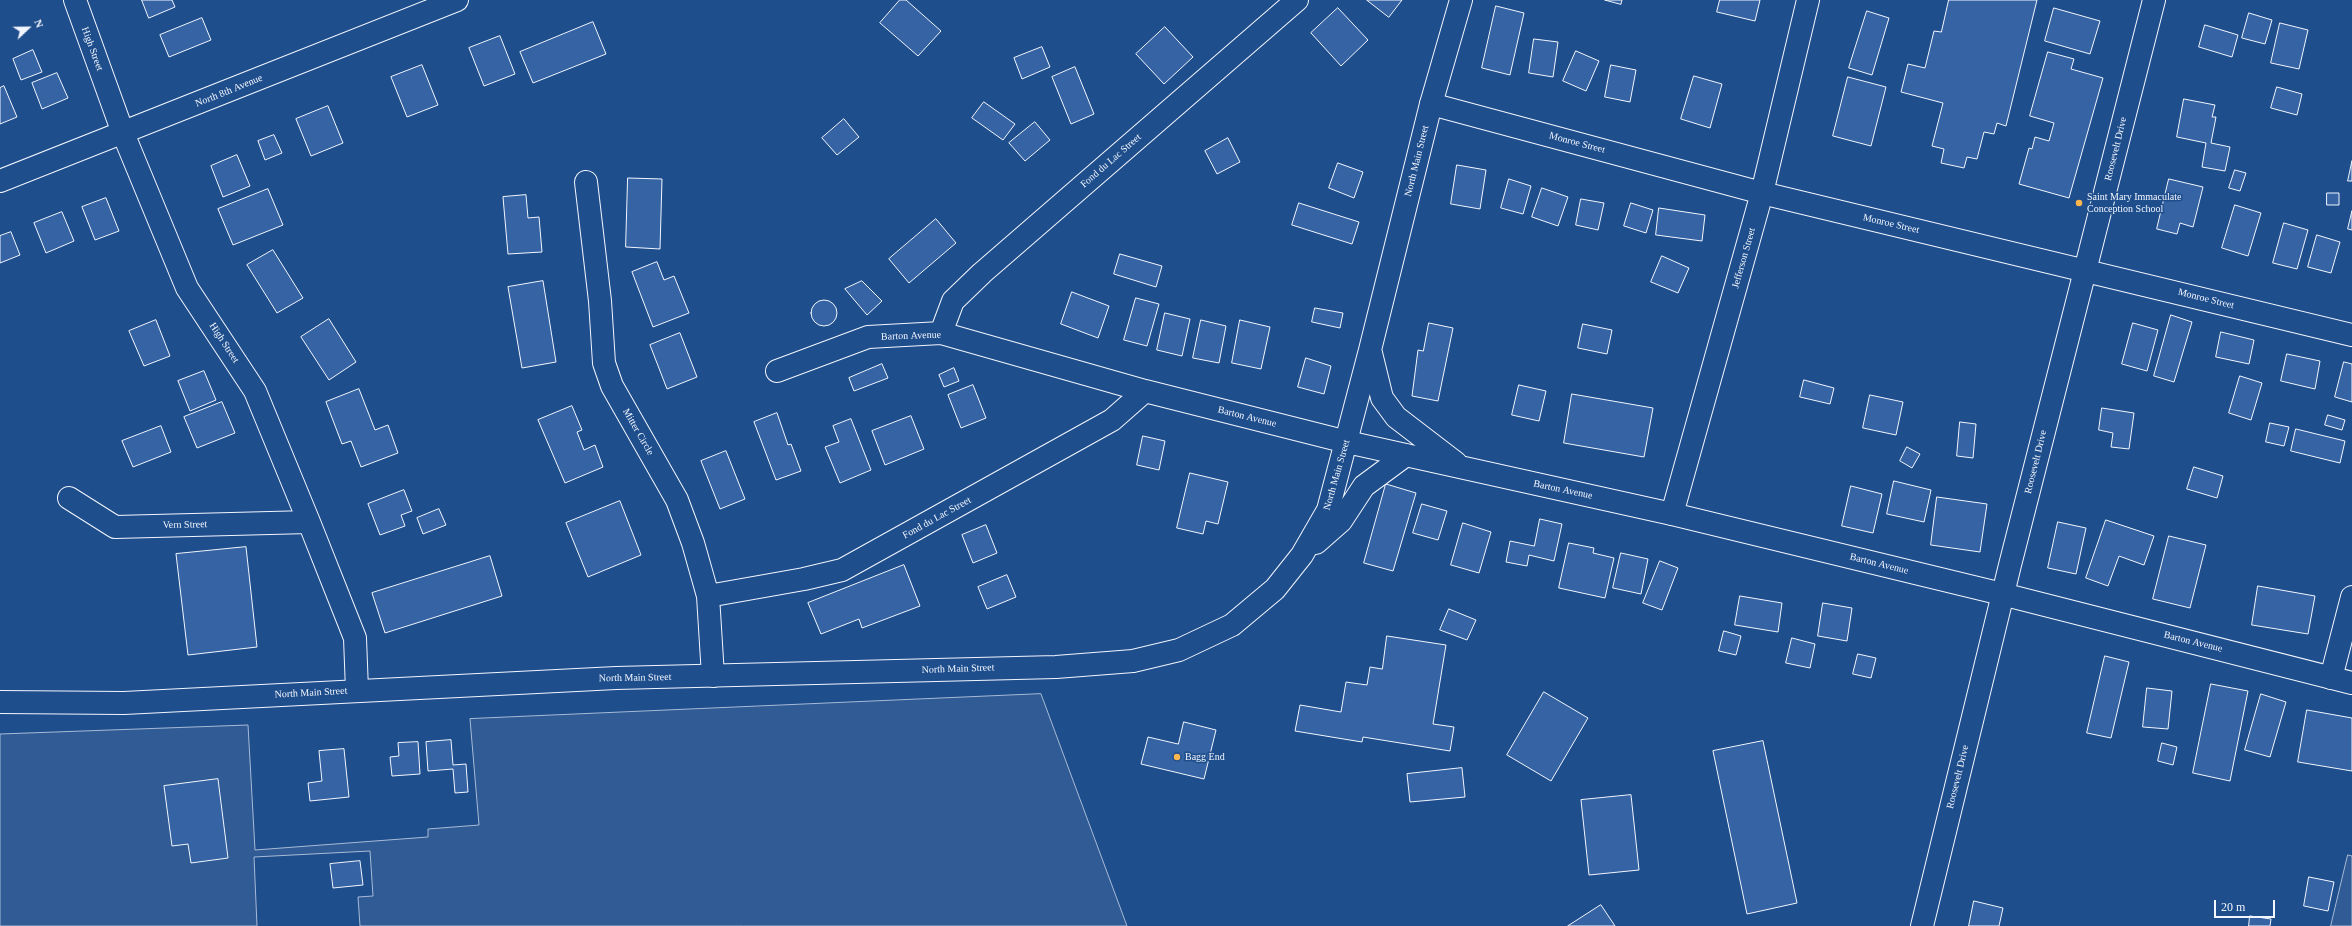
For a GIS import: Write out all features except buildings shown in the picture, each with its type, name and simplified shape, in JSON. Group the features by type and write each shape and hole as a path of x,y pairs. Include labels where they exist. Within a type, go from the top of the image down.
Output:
{"street":[{"name":"High Street","path":"75,0 123,133 187,288 255,391 309,522 355,638 357,690"},
{"name":"North 8th Avenue","path":"0,180 123,133 457,0"},
{"name":"Fond du Lac Street","path":"940,333 953,302 982,273 1297,0"},
{"name":"North Main Street","path":"0,702 124,703 616,678 1056,667 1133,661 1179,650 1232,625 1275,589 1302,556 1328,510 1347,442 1431,104 1461,0"},
{"name":"Jefferson Street","path":"1672,514 1762,193 1808,0"},
{"name":"Roosevelt Drive","path":"1922,926 2002,594 2154,0"},
{"name":"Monroe Street","path":"1431,104 1762,193 2352,335"},
{"name":"Mitter Circle","path":"586,182 600,301 604,364 612,386 677,500 693,543 708,596 713,676"},
{"name":"Barton Avenue","path":"777,371 868,337 940,333 1145,391 1347,442 1672,514 2002,594 2342,680"},
{"path":"1370,350 1382,398 1396,418 1463,468"},
{"name":"Fond du Lac Street","path":"708,596 804,579 842,570 1112,420 1145,391"},
{"path":"1302,556 1341,521 1364,486 1406,455"},
{"name":"Vern Street","path":"69,498 115,527 309,522"},
{"path":"2342,680 2352,597"}],"shaded area":[{"path":"1041,694 1127,926 360,926 358,897 373,896 370,851 254,857 257,926 0,926 0,734 248,725 255,850 428,837 428,829 479,825 470,719"},
{"path":"2348,855 2352,856 2352,926 2331,926"}],"place":[{"name":"Saint Mary Immaculate Conception School","path":"2079,203"},
{"name":"Bagg End","path":"1177,757"}]}
